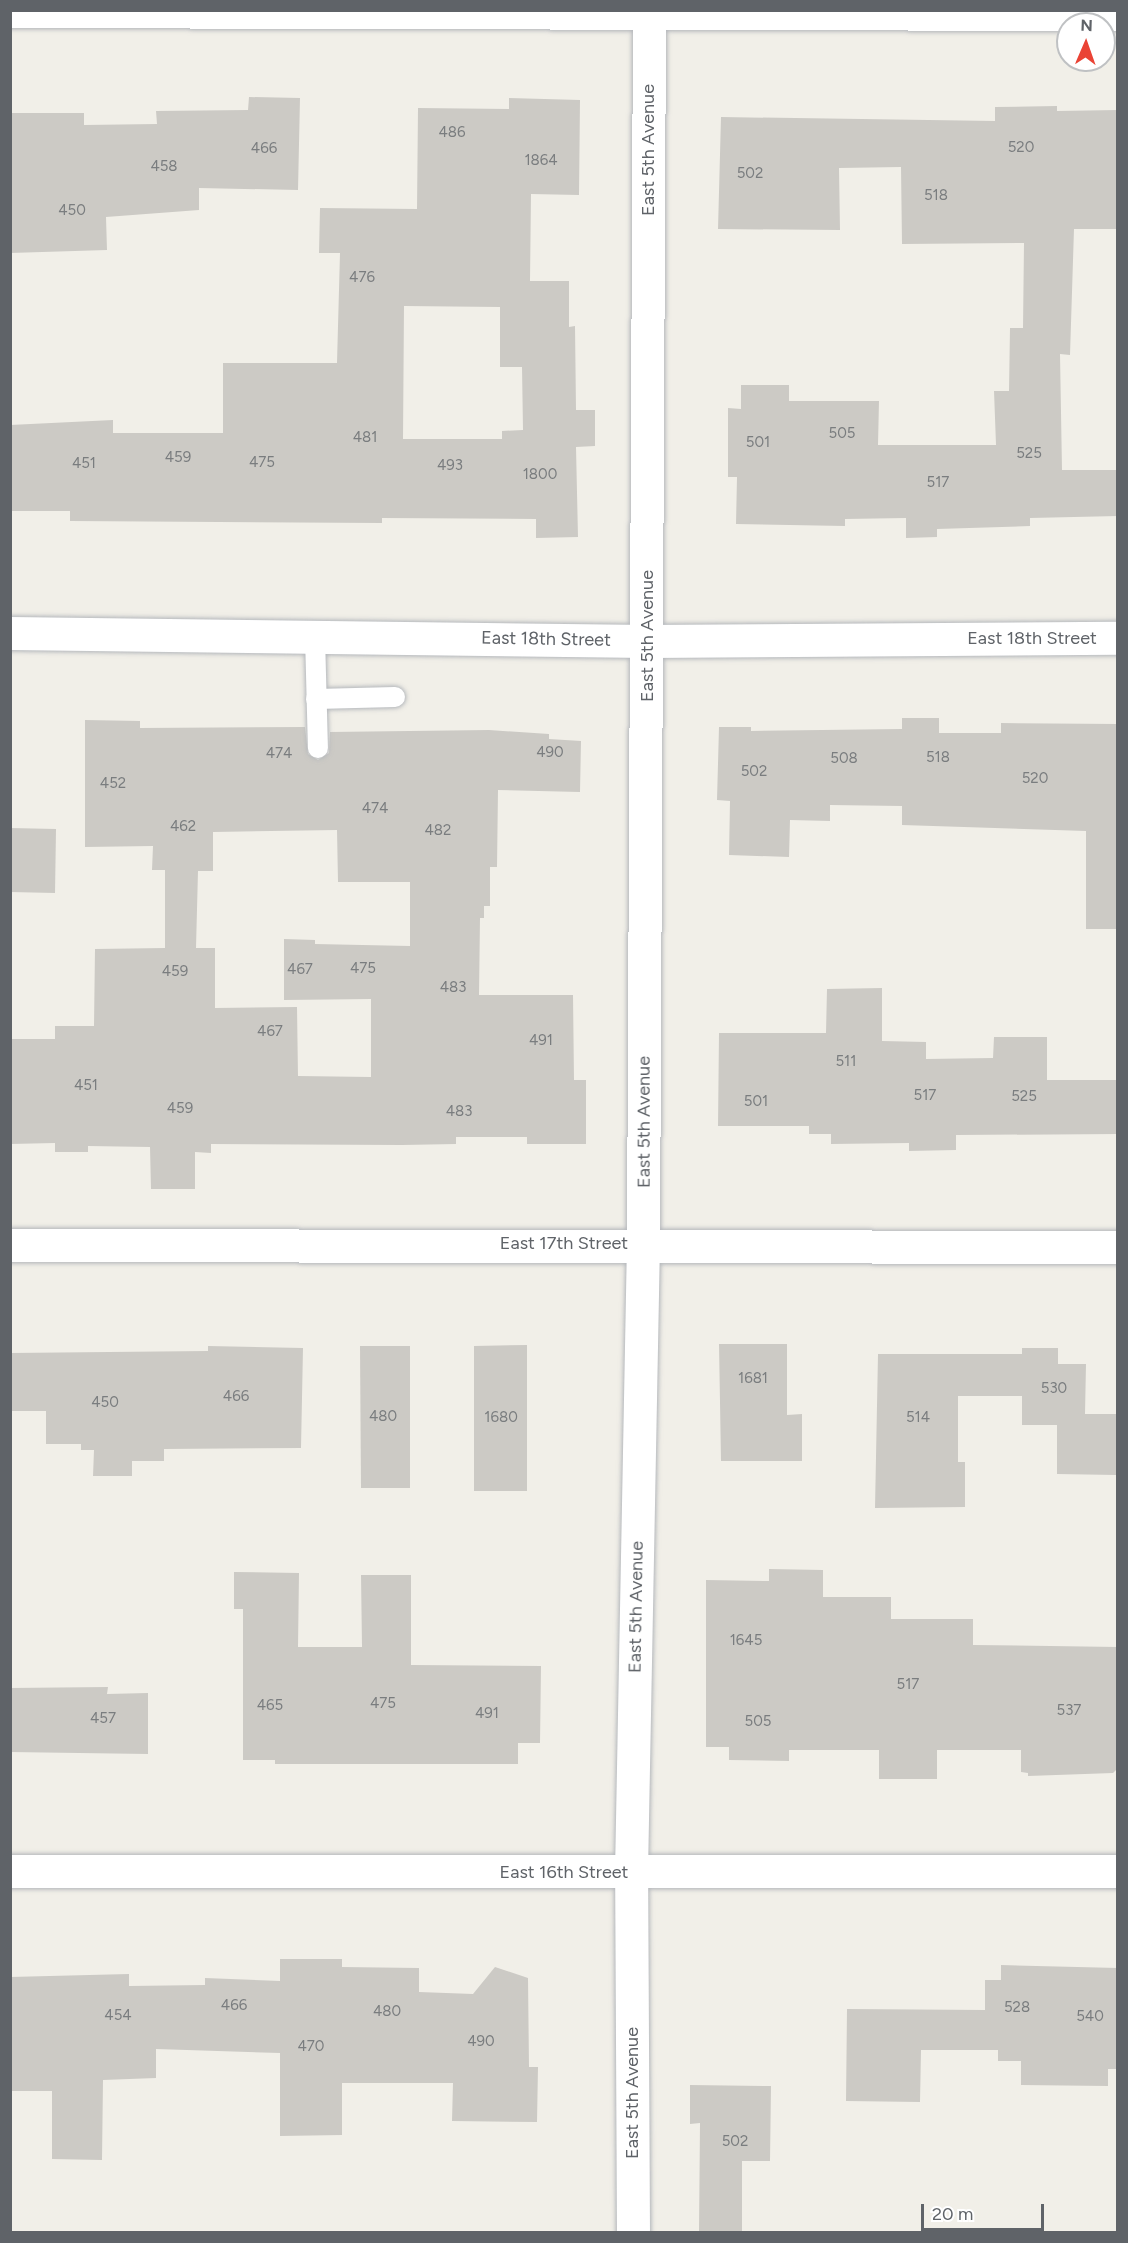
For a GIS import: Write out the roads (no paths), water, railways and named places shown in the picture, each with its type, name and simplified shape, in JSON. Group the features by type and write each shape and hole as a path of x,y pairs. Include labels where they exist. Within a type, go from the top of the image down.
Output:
{"street":[{"path":"10,11 1118,14"},
{"name":"East 5th Avenue","path":"633,2232 631,1872 643,1243 648,640 649,12"},
{"name":"East 18th Street","path":"10,633 648,640 1118,638"},
{"name":"East 17th Street","path":"10,1245 643,1243 1118,1247"},
{"name":"East 16th Street","path":"10,1871 1118,1871"}],"lane":[{"path":"315,636 318,748"},
{"path":"316,699 395,696"}]}
